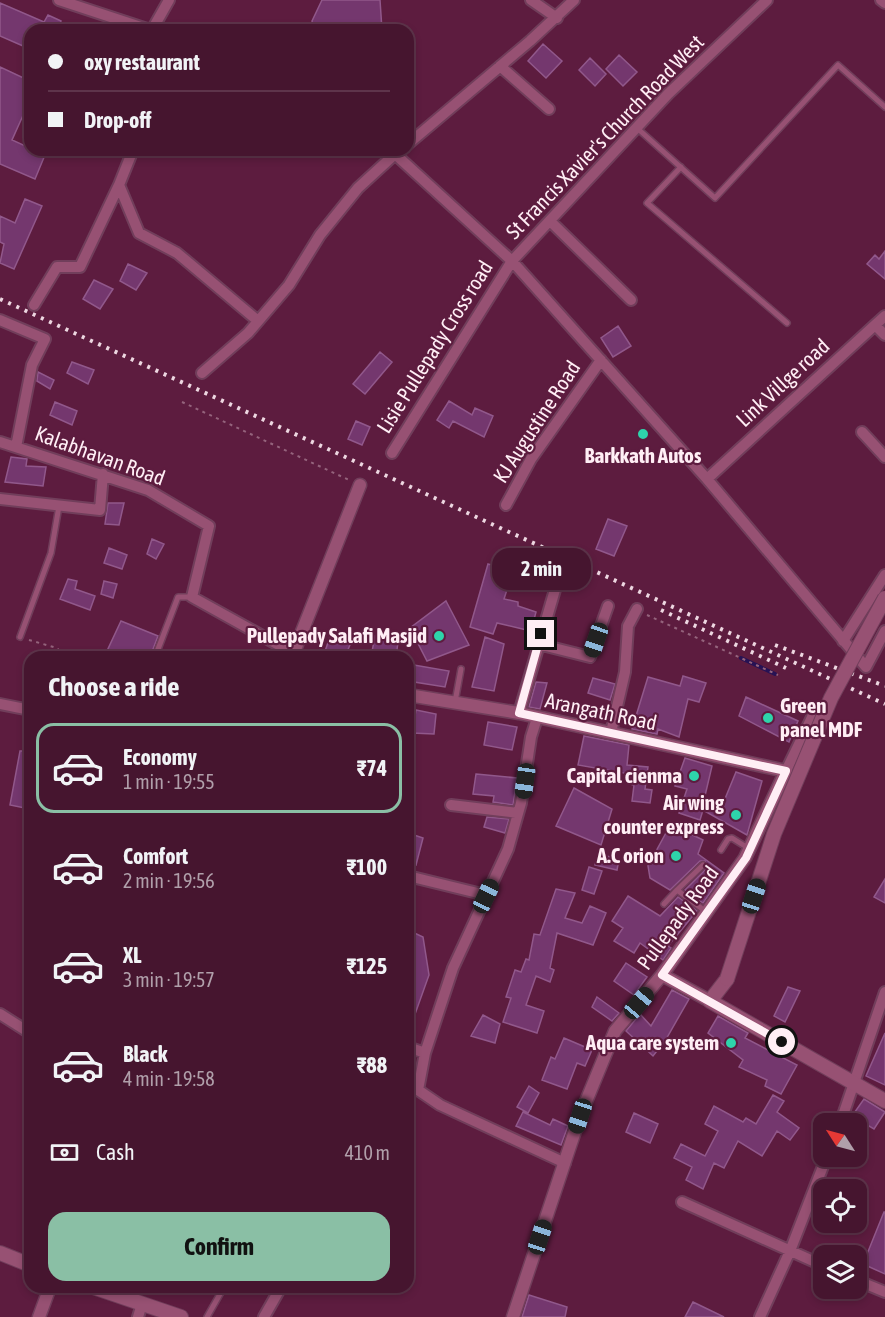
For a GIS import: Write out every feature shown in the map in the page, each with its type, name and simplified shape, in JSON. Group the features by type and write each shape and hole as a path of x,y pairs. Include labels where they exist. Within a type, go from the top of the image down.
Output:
{"main road":[{"path":"727,1011 727,979 774,834 831,698 885,598"},
{"path":"727,979 710,1001 885,1101"},
{"path":"0,1253 24,1263"},
{"path":"105,1293 140,1310 181,1317"}],"street":[{"path":"59,0 133,24"},
{"path":"155,24 169,0"},
{"path":"531,0 557,18"},
{"path":"414,139 557,18 574,0"},
{"name":"St Francis Xavier's Church Road West","path":"400,156 512,261 668,94 767,0"},
{"path":"881,0 885,3"},
{"path":"500,66 549,109"},
{"path":"34,306 57,267 80,267 131,156"},
{"name":"St Francis Xavier's Church Road West","path":"202,373 258,321 289,285 320,235 350,198 390,156"},
{"path":"119,185 139,233 177,253 258,321"},
{"path":"550,221 632,300"},
{"path":"512,261 707,479 866,667 885,631"},
{"name":"Lisie Pullepady Cross road","path":"392,453 512,261"},
{"name":"Link Villge road","path":"707,479 885,316"},
{"path":"0,320 45,339 32,364 16,447"},
{"path":"875,326 885,335"},
{"name":"KJ Augustine Road","path":"506,505 531,459 601,360"},
{"path":"862,432 885,457"},
{"name":"Kalabhavan Road","path":"0,442 148,490 209,526 192,597"},
{"path":"0,499 100,510 103,474"},
{"path":"294,651 360,485"},
{"path":"843,641 885,575"},
{"path":"519,713 559,576"},
{"path":"192,597 285,651"},
{"path":"538,644 590,657 608,606"},
{"path":"607,733 612,728 624,680 628,626 637,609"},
{"name":"Arangath Road","path":"414,696 519,713 786,771"},
{"path":"0,704 24,709"},
{"name":"Pullepady Road","path":"513,1317 580,1116 615,1030 662,975 750,849 816,708"},
{"path":"537,718 531,737 518,813 508,849 453,968 425,1053 418,1090 440,1105 565,1163"},
{"path":"451,805 518,813"},
{"path":"414,878 486,896"},
{"path":"662,975 710,1001"},
{"path":"844,1113 885,992"},
{"path":"0,1014 24,1029"},
{"path":"414,1049 425,1053"},
{"path":"760,1317 790,1251 823,1167"},
{"path":"682,1202 813,1261"},
{"path":"867,1285 885,1292"},
{"path":"39,1317 48,1293"},
{"path":"264,1317 277,1293"}],"lane":[{"path":"637,128 715,198 838,65 885,107"},
{"path":"681,167 647,203 787,323"},
{"path":"20,637 51,553 59,506"},
{"path":"157,651 178,597 192,597"},
{"path":"455,704 461,669"},
{"path":"721,850 728,839 732,838 750,849"},
{"path":"664,904 703,865"},
{"path":"676,890 706,912"},
{"path":"207,1317 221,1293"}],"path":[{"path":"182,402 360,485"},
{"path":"637,609 778,675"},
{"path":"20,637 57,648 59,651"}],"building":[{"path":"322,0 380,0 382,24 313,24"},
{"path":"0,3 44,22 48,15 61,21 60,24 24,24 24,46 0,36"},
{"path":"543,44 562,61 546,78 528,61"},
{"path":"619,55 637,72 623,86 606,69"},
{"path":"590,58 606,74 595,86 579,70"},
{"path":"0,67 24,78 24,113 12,140 24,145 24,156 45,156 35,179 0,164"},
{"path":"25,199 42,206 14,269 0,263 4,244 0,242 0,216 15,223"},
{"path":"885,251 885,279 867,264 875,255 879,259"},
{"path":"128,264 147,273 136,290 120,281"},
{"path":"94,280 113,289 100,309 83,299"},
{"path":"618,326 631,346 613,357 601,338"},
{"path":"380,352 392,362 365,394 353,384"},
{"path":"72,362 94,370 88,384 67,373"},
{"path":"38,372 54,380 50,389 37,381"},
{"path":"449,401 472,415 475,408 493,416 484,437 453,421 449,428 437,420"},
{"path":"55,402 77,411 72,425 50,415"},
{"path":"356,421 370,427 362,445 348,439"},
{"path":"11,457 27,459 26,466 46,467 43,486 5,482"},
{"path":"108,503 124,503 119,525 105,524"},
{"path":"608,519 627,526 614,556 596,549"},
{"path":"152,539 164,544 156,559 147,554"},
{"path":"109,548 127,555 122,569 104,563"},
{"path":"488,564 513,571 504,599 518,602 518,606 536,612 531,631 497,623 493,634 470,627"},
{"path":"68,579 77,581 75,589 95,596 90,610 60,599"},
{"path":"104,581 117,584 113,598 101,594"},
{"name":"Pullepady Salafi Masjid","path":"446,601 469,645 427,661 410,628"},
{"path":"121,621 158,636 152,651 107,651"},
{"path":"331,634 352,640 347,651 325,651"},
{"path":"375,636 398,642 397,651 372,651"},
{"path":"485,637 504,644 494,691 472,687"},
{"path":"414,665 449,671 445,687 414,682"},
{"path":"683,676 706,683 699,702 688,699 679,737 658,729 657,734 632,729 648,677 680,686"},
{"path":"593,678 615,684 610,700 588,693"},
{"path":"536,682 547,683 540,709 529,707"},
{"name":"Green panel MDF","path":"746,697 798,721 789,742 739,716"},
{"path":"416,710 436,714 434,734 414,733"},
{"path":"488,722 517,727 512,750 484,745"},
{"path":"584,736 629,745 627,765 648,767 645,789 652,790 650,803 632,801 634,785 629,784 630,774 578,765"},
{"path":"20,751 24,751 24,808 10,805"},
{"path":"685,758 712,766 704,800 722,806 736,772 762,781 747,835 703,810 700,820 679,813 687,789 675,786"},
{"path":"476,774 517,778 513,805 493,802 494,796 473,794"},
{"path":"574,788 612,809 601,845 556,826"},
{"path":"487,817 509,819 505,833 484,827"},
{"name":"A.C orion","path":"676,827 703,840 698,854 724,873 703,903 685,890 707,868 705,861 700,861 670,890 650,878 648,866 667,831"},
{"path":"414,835 423,838 416,865 414,864"},
{"path":"598,854 619,859 617,870 595,865"},
{"path":"589,867 602,871 594,894 582,890"},
{"path":"885,879 885,903 874,897"},
{"path":"556,889 575,893 565,918 582,923 590,906 606,913 593,945 557,933 550,968 554,970 550,982 536,976 526,1005 544,1011 537,1033 503,1022 511,998 506,997 515,970 521,972 526,959 529,960 534,934 540,935"},
{"path":"628,896 660,916 678,897 697,911 668,946 671,948 663,960 640,943 634,953 614,941 623,928 612,921"},
{"path":"414,933 423,937 429,975 414,1017"},
{"path":"626,963 647,977 634,995 614,981"},
{"path":"788,987 800,991 785,1022 774,1016"},
{"path":"672,990 689,999 665,1041 653,1056 626,1031 640,1014 651,1026"},
{"path":"597,997 619,1013 612,1021 592,1007"},
{"path":"483,1015 500,1024 495,1043 471,1036"},
{"path":"718,1016 748,1033 745,1038 797,1065 781,1094 765,1086 767,1080 739,1067 743,1060 708,1033"},
{"path":"885,1033 885,1085 866,1076"},
{"path":"564,1038 592,1050 585,1066 577,1063 567,1089 542,1080 551,1057 555,1059"},
{"path":"529,1086 539,1093 528,1113 517,1107"},
{"path":"773,1095 784,1101 777,1112 799,1128 790,1140 777,1131 762,1156 738,1141 724,1168 714,1163 703,1189 686,1180 692,1167 674,1158 681,1144 705,1156 718,1131 705,1124 714,1106 743,1122 746,1118 756,1124"},
{"path":"864,1099 885,1112 874,1129 867,1125 867,1113 854,1113"},
{"path":"523,1112 550,1125 553,1119 568,1126 561,1145 516,1126"},
{"path":"634,1113 658,1124 650,1143 626,1132"},
{"path":"885,1212 885,1274 867,1266 867,1254"},
{"path":"529,1295 567,1307 565,1317 522,1317"},
{"path":"693,1302 724,1317 685,1317"}],"waterway":[{"path":"741,658 775,674"}],"railway":[{"path":"0,299 885,704"},
{"path":"661,610 786,668"},
{"path":"775,645 885,686"}],"place":[{"name":"Barkkath Autos","path":"643,434"},
{"name":"Pullepady Salafi Masjid","path":"439,636"},
{"name":"Green panel MDF","path":"768,718"},
{"name":"Capital cienma","path":"694,776"},
{"name":"Air wing counter express","path":"736,815"},
{"name":"A.C orion","path":"676,856"},
{"name":"Aqua care system","path":"731,1043"}],"route":[{"path":"541,634 519,713 786,771 746,858 662,975 782,1042"}]}
